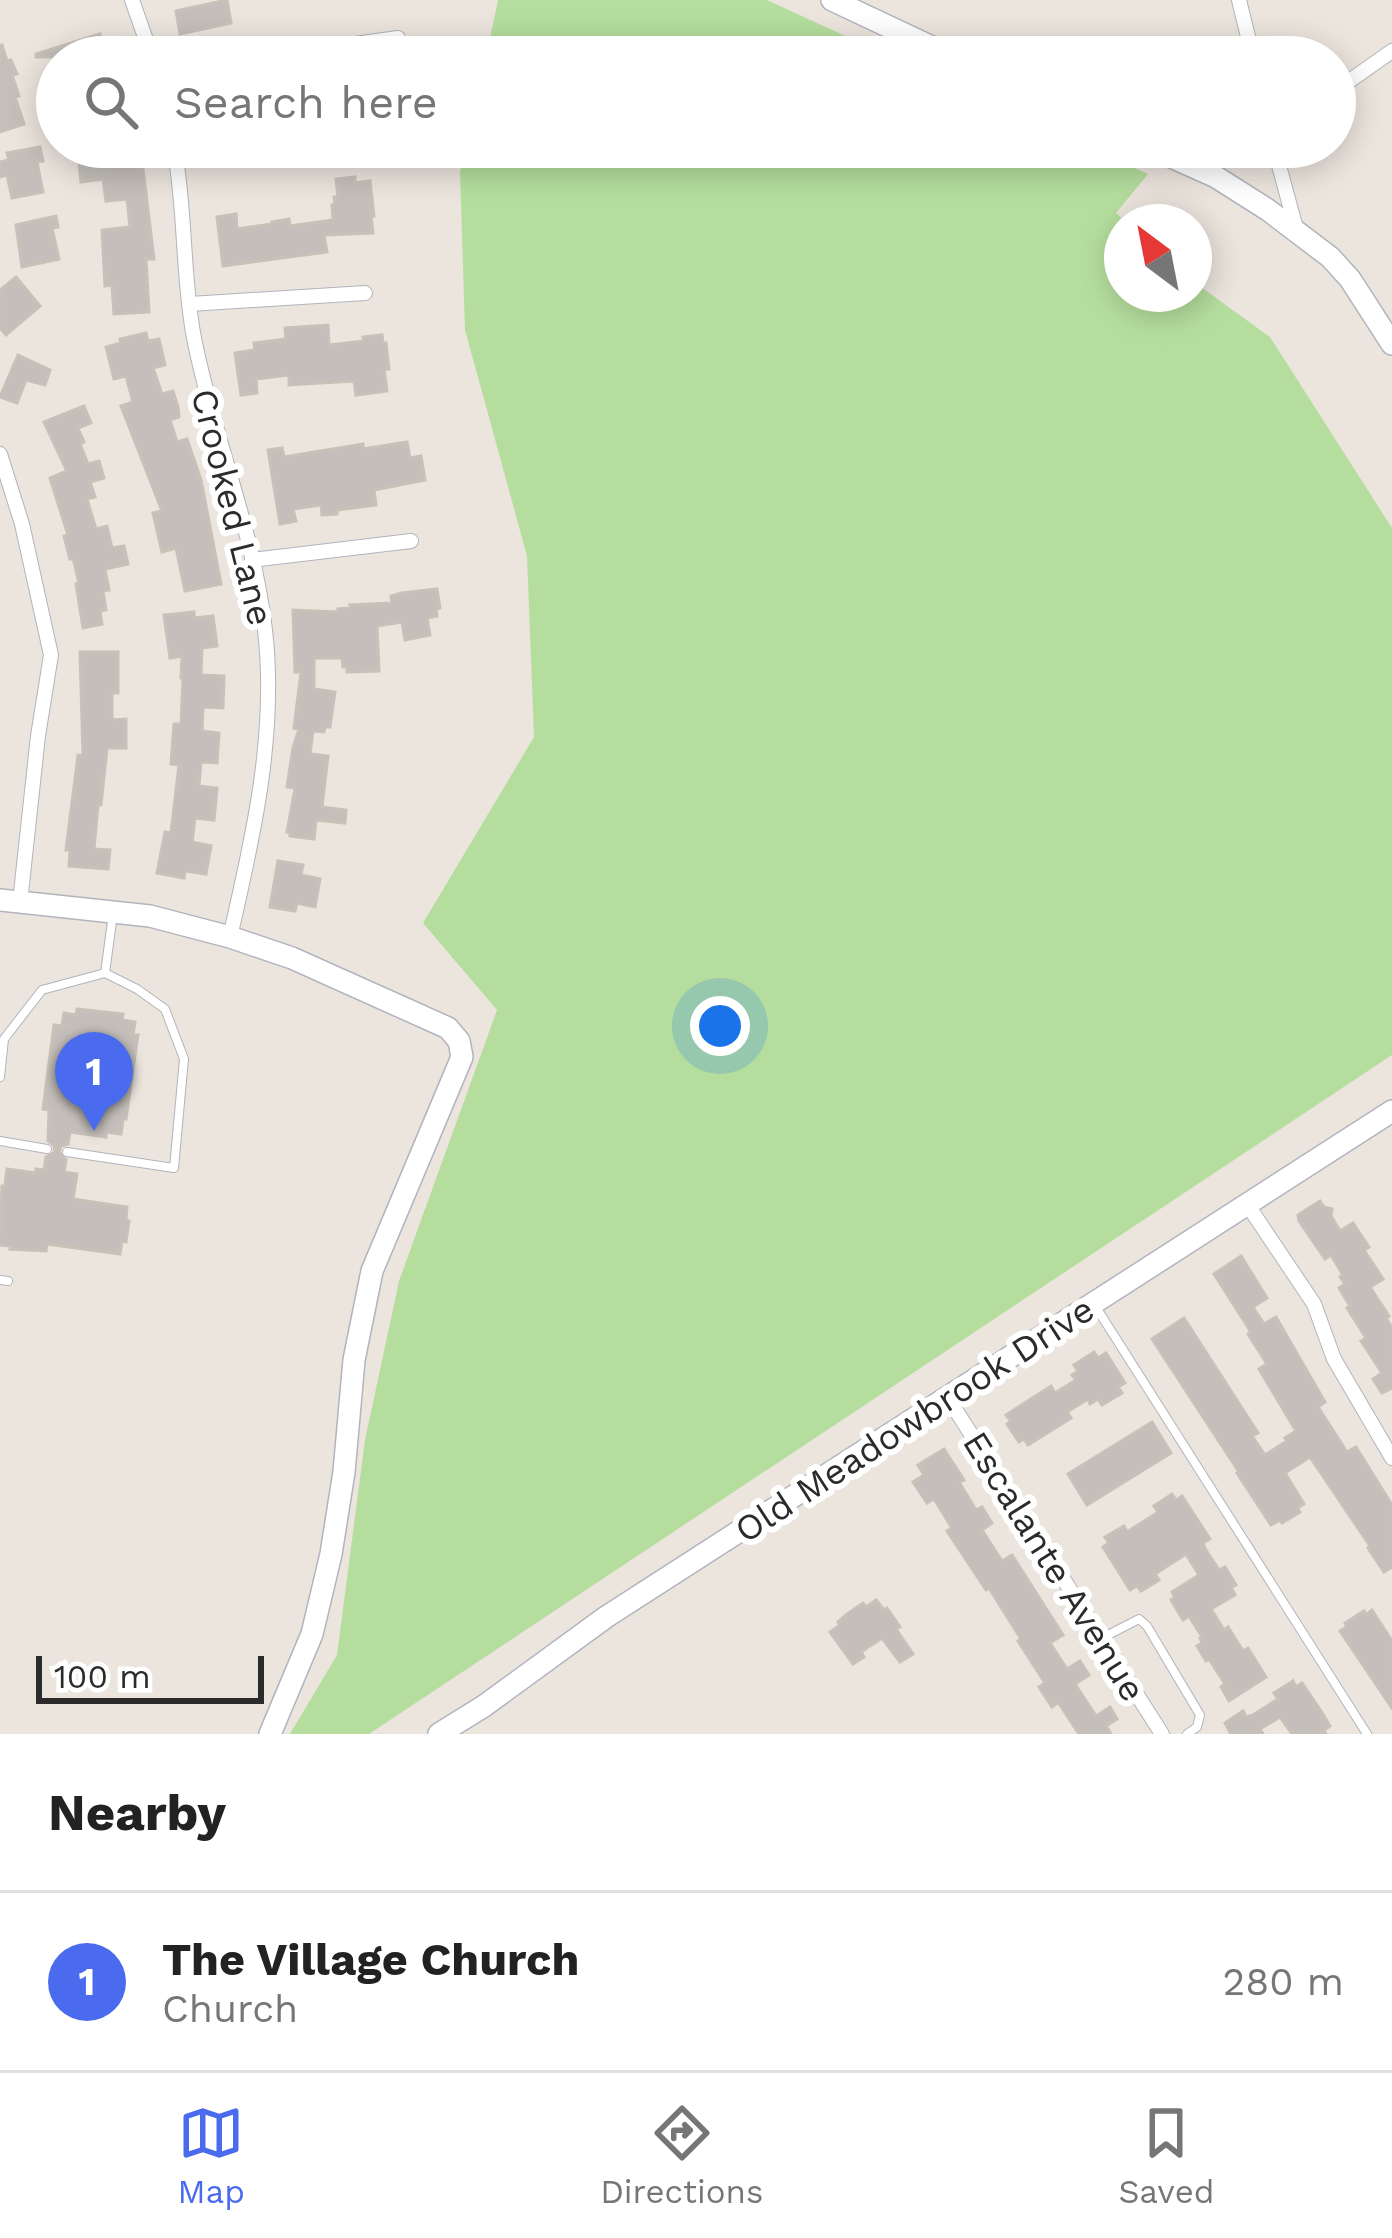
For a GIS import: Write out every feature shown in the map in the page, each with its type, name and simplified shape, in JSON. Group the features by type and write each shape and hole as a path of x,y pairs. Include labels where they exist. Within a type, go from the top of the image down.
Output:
{"main road":[{"path":"832,0 908,36"},
{"path":"1196,168 1268,210 1330,257 1392,344"},
{"path":"10,901 150,916 230,937 377,994 448,1028 461,1045 462,1057 372,1270 354,1360 331,1554 312,1634 270,1734"},
{"name":"Old Meadowbrook Drive","path":"439,1734 606,1617 1392,1111"}],"street":[{"path":"132,0 145,36"},
{"path":"1239,0 1247,36"},
{"path":"1356,75 1392,51"},
{"name":"Crooked Lane","path":"177,168 203,381 252,560 265,628 268,679 260,794 230,937"},
{"path":"1281,168 1297,232"},
{"path":"190,304 365,292"},
{"path":"0,454 22,524 51,656 10,901"},
{"path":"252,560 410,541"},
{"path":"1247,1204 1314,1304 1334,1359 1392,1458"},
{"name":"Escalante Avenue","path":"948,1398 1162,1734"}],"lane":[{"path":"104,973 113,912"},
{"path":"0,1077 4,1040 42,990 104,973 165,1009 184,1059 174,1168 67,1152"},
{"path":"0,1142 47,1148"},
{"path":"1094,1303 1367,1734"},
{"path":"1101,1638 1139,1618 1147,1625 1200,1715 1197,1727 1187,1734"}],"green space":[{"path":"498,0 767,0 845,36 490,36"},
{"path":"461,168 1135,168 1148,174 1123,204 1104,204 1104,312 1212,312 1212,295 1270,337 1392,528 1392,1055 369,1734 290,1734 337,1655 365,1440 399,1281 497,1010 423,923 534,737 527,556 465,330"}],"building":[{"path":"227,0 231,23 180,34 176,11"},
{"path":"0,46 17,74 12,75 19,96 15,97 24,124 0,132"},
{"path":"36,148 43,192 12,198 7,175 0,177 0,162 9,160 7,153"},
{"path":"79,168 143,169 154,259 146,259 149,312 114,314 112,285 105,286 102,230 130,227 127,199 106,201 103,179 81,182"},
{"path":"355,177 355,183 370,181 373,233 324,235 327,252 223,266 217,217 236,214 237,229 289,219 290,226 333,220 336,179"},
{"path":"56,216 58,227 52,228 59,259 22,267 16,225"},
{"path":"16,277 40,306 6,335 0,328 0,290"},
{"path":"328,325 329,345 382,335 389,369 384,369 387,391 356,395 354,381 289,385 289,375 256,379 257,393 241,395 235,353 255,350 254,343 286,339 285,328"},
{"path":"146,333 148,341 159,339 165,365 153,368 162,394 173,391 179,417 170,420 177,442 187,439 201,480 221,584 185,591 176,548 162,552 153,513 162,511 121,406 133,402 126,376 114,379 106,347"},
{"path":"18,355 50,370 45,385 26,380 17,403 0,397"},
{"path":"84,406 91,423 78,428 84,442 80,444 88,464 99,461 104,478 90,482 95,497 87,499 96,529 107,526 112,548 124,546 128,564 105,569 109,590 103,591 102,624 83,628 79,583 50,478 67,471 44,422"},
{"path":"407,442 410,458 421,456 425,480 374,490 376,505 337,510 337,514 322,515 321,505 293,509 296,521 280,524 268,450 282,448 284,457"},
{"path":"437,589 440,608 437,616 427,618 430,635 405,640 402,622 377,626 379,671 347,672 342,658 314,658 314,689 335,692 330,727 313,731 310,754 328,756 322,807 346,810 345,823 316,820 314,839 290,836 295,788 287,787 299,729 294,728 301,672 295,672 293,610 338,612 350,605 392,603 391,596"},
{"path":"194,612 194,618 213,616 217,646 202,648 201,675 224,676 223,708 203,707 202,731 219,733 217,763 201,762 199,786 217,788 214,820 195,818 192,842 211,846 206,874 185,871 184,878 157,873 165,832 171,833 179,765 171,764 174,724 181,724 183,679 182,656 170,658 164,615"},
{"path":"80,652 118,652 118,693 112,693 112,720 126,719 126,748 107,748 94,849 110,850 108,869 69,866 70,850 66,850 78,755 83,756"},
{"path":"278,861 303,865 301,875 320,879 315,907 297,903 295,911 270,907"},
{"path":"77,1009 123,1014 122,1020 135,1022 133,1035 138,1035 121,1134 70,1132 68,1144 59,1152 66,1160 64,1172 77,1174 73,1199 127,1207 126,1242 122,1241 120,1254 47,1244 46,1251 10,1249 0,1245 2,1186 7,1169 36,1173 36,1169 44,1170 46,1157 55,1152 48,1141 49,1110 43,1109 54,1025 62,1026 64,1013 76,1015"},
{"path":"1320,1201 1332,1209 1340,1231 1353,1223 1383,1279 1370,1287 1392,1328 1392,1388 1382,1393 1373,1379 1382,1373 1361,1341 1366,1338 1339,1288 1345,1284 1343,1275 1331,1255 1325,1259 1299,1221 1298,1215"},
{"path":"1241,1256 1267,1298 1253,1307 1264,1324 1276,1317 1325,1402 1318,1407 1347,1452 1356,1447 1392,1505 1392,1567 1384,1572 1310,1457 1285,1473 1304,1504 1297,1508 1300,1512 1271,1525 1152,1339 1184,1318 1258,1433 1252,1436 1265,1455 1287,1441 1296,1431 1259,1369 1267,1364 1214,1274"},
{"path":"1094,1352 1098,1358 1106,1353 1125,1383 1118,1387 1122,1393 1102,1405 1098,1399 1090,1404 1088,1399 1067,1412 1071,1418 1028,1445 1024,1439 1019,1442 1006,1415 1051,1386 1055,1393 1076,1380 1074,1365"},
{"path":"1152,1422 1171,1453 1087,1505 1068,1474"},
{"path":"944,1449 976,1510 982,1507 992,1523 982,1530 1002,1561 1012,1555 1063,1635 1050,1643 1067,1669 1080,1661 1089,1675 1075,1684 1096,1716 1110,1707 1117,1719 1106,1726 1111,1734 1079,1734 1058,1702 1052,1707 1021,1639 947,1531 952,1528 934,1499 927,1503 913,1482 924,1475 918,1465"},
{"path":"1172,1494 1176,1500 1182,1496 1210,1539 1203,1543 1206,1550 1236,1585 1231,1587 1235,1595 1211,1609 1243,1651 1248,1648 1266,1677 1229,1701 1221,1687 1225,1684 1197,1646 1202,1637 1189,1616 1183,1620 1171,1600 1172,1592 1199,1575 1186,1554 1155,1574 1159,1580 1141,1591 1137,1586 1130,1590 1103,1547 1109,1543 1105,1537 1124,1526 1127,1532 1152,1516 1158,1512 1154,1506"},
{"path":"876,1600 887,1608 913,1654 900,1662 882,1638 853,1664 830,1632 863,1603 866,1607"},
{"path":"1372,1610 1392,1641 1392,1708 1340,1631 1347,1627 1345,1623"},
{"path":"1293,1681 1296,1687 1302,1683 1321,1711 1330,1726 1326,1734 1292,1734 1280,1717 1260,1729 1263,1734 1231,1734 1225,1723 1243,1711 1246,1717 1253,1715 1278,1699 1274,1693"}],"place":[{"name":"The Village Church","path":"94,1131"}]}
